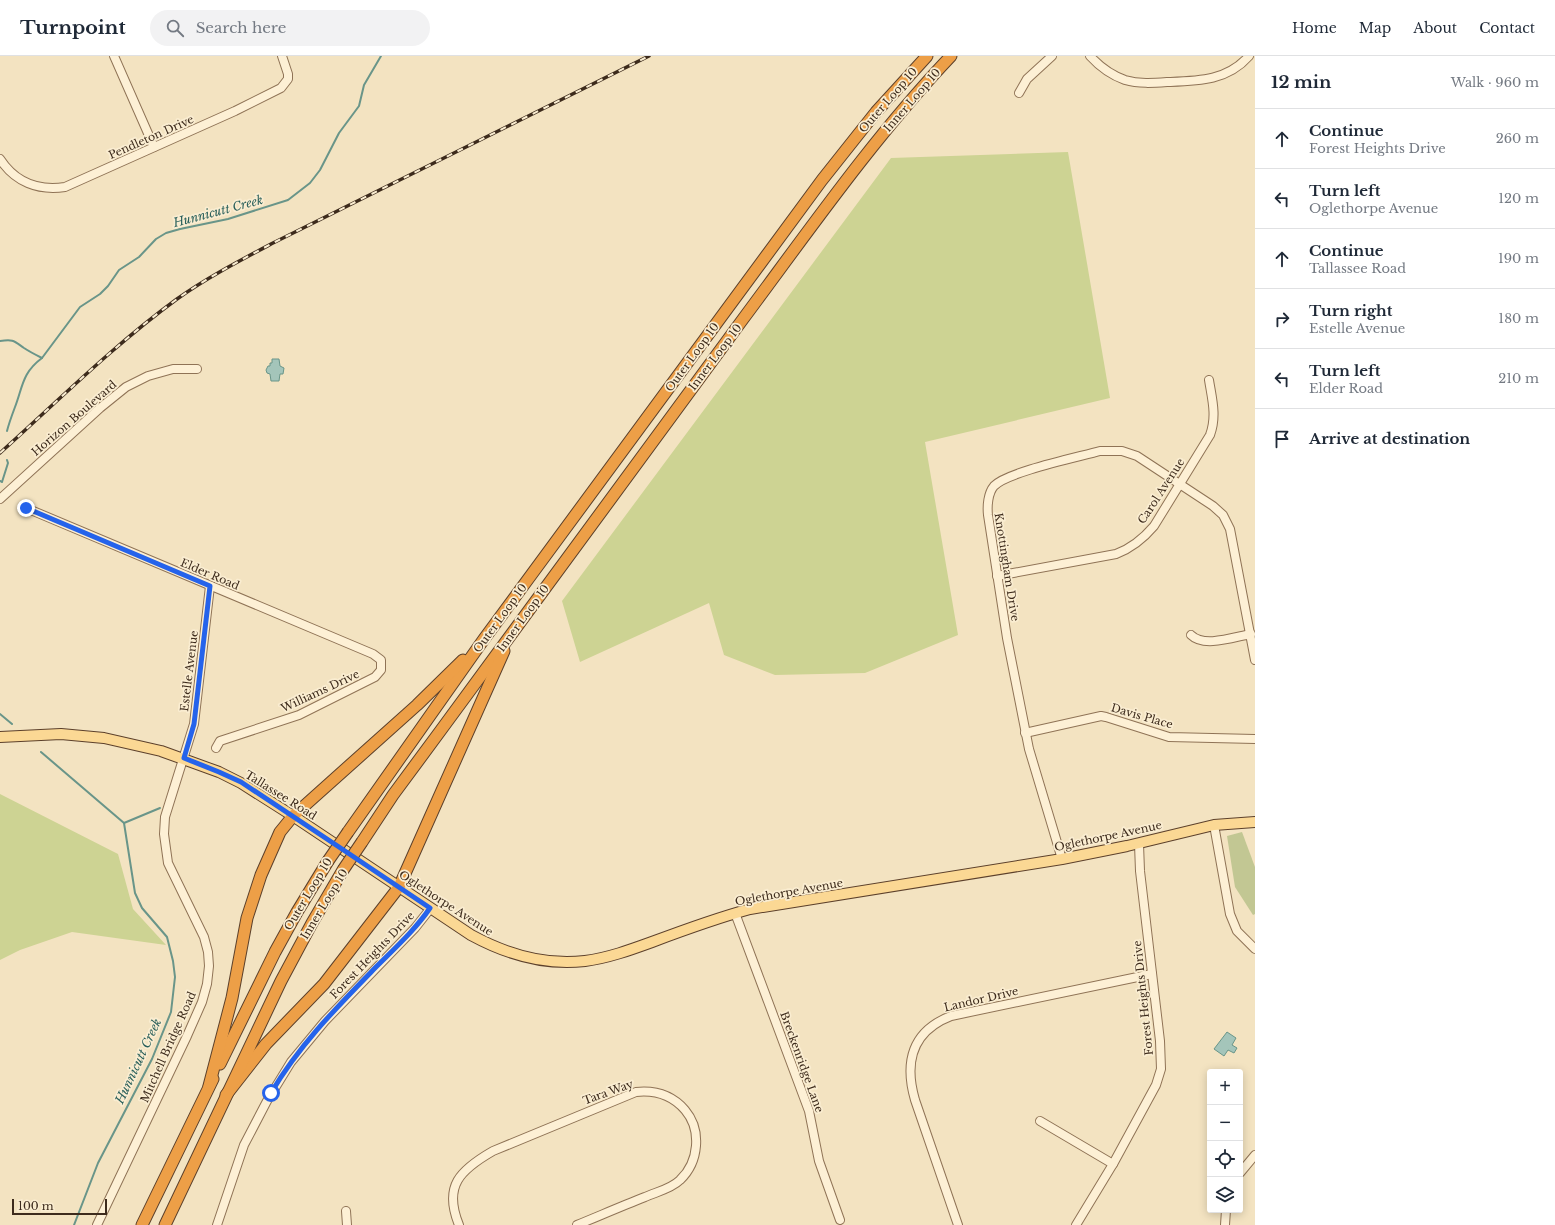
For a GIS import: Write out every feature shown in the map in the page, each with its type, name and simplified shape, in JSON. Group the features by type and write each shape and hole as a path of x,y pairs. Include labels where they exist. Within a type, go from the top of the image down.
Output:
{"highway":[{"name":"Outer Loop 10","path":"142,1225 275,952 328,861 484,639 822,180 876,112 927,56"},
{"name":"Inner Loop 10","path":"165,1225 298,948 343,870 398,789 843,184 892,123 951,56"},
{"path":"226,1096 266,1044 324,984 399,887 512,633"},
{"path":"209,1086 232,998 248,918 261,875 280,832 293,816 417,705 484,639"}],"main road":[{"name":"Tallassee Road","path":"0,737 61,734 104,738 145,746 184,758 241,782 336,845"},
{"name":"Oglethorpe Avenue","path":"336,845 471,935 500,949 526,958 554,962 583,961 611,956 735,913 779,903 1062,859 1139,844 1214,825 1255,822"}],"street":[{"path":"114,56 154,147"},
{"name":"Pendleton Drive","path":"0,159 18,179 37,187 56,188 72,184 235,111 281,88 288,80 288,74 282,56"},
{"path":"1019,93 1027,79 1052,56"},
{"path":"1090,56 1117,77 1134,82 1147,83 1203,81 1212,79 1233,70 1248,56"},
{"name":"Horizon Boulevard","path":"0,499 100,408 126,387 148,376 173,370 197,369"},
{"name":"Carol Avenue","path":"997,576 1107,556 1129,548 1146,535 1154,526 1210,435 1214,415 1209,380"},
{"name":"Knottingham Drive","path":"1062,859 1032,762 1007,638 987,509 993,487 1002,479 1018,473 1100,452 1114,450 1138,456 1213,506 1223,515 1235,553 1255,660"},
{"name":"Elder Road","path":"26,508 373,654 379,658 382,663"},
{"name":"Estelle Avenue","path":"184,758 194,724 210,586"},
{"path":"1191,635 1198,640 1209,641 1251,634"},
{"name":"Williams Drive","path":"216,748 220,741 299,715 369,680 379,674 382,663"},
{"name":"Davis Place","path":"1026,733 1101,716 1170,737 1255,739"},
{"name":"Mitchell Bridge Road","path":"96,1225 187,1036 202,1002 207,984 209,966 208,952 204,937 168,863 165,848 165,817 184,758"},
{"path":"1214,825 1230,914 1238,931 1255,949"},
{"name":"Forest Heights Drive","path":"1076,1225 1113,1164 1159,1077 1161,1056 1139,861 1139,844"},
{"name":"Forest Heights Drive","path":"217,1225 244,1146 267,1100 291,1062 321,1025 415,928 430,908"},
{"name":"Breckenridge Lane","path":"735,913 809,1111 818,1162 840,1220"},
{"name":"Landor Drive","path":"958,1225 915,1100 911,1084 910,1069 912,1054 923,1034 944,1018 1152,974"},
{"name":"Tara Way","path":"459,1225 452,1200 454,1186 459,1178 470,1167 493,1151 636,1092 657,1092 680,1105 691,1119 697,1142 694,1158 680,1180 665,1189 577,1225"},
{"path":"1040,1121 1113,1164"},
{"path":"1243,1169 1255,1155"},
{"path":"346,1211 346,1225"},
{"path":"1225,1225 1226,1213"}],"green space":[{"path":"1068,152 1110,398 925,442 958,635 865,673 775,675 724,655 709,603 580,662 562,601 891,158"},
{"path":"0,794 118,854 133,909 166,945 72,932 20,950 0,960"},
{"path":"1242,832 1255,867 1255,914 1253,915 1235,887 1227,836"}],"water":[{"path":"272,359 279,359 280,366 284,368 283,374 280,374 279,381 271,381 270,374 267,373 266,370 268,366 270,366 270,363 272,363"},
{"path":"1227,1032 1236,1038 1232,1045 1237,1048 1234,1053 1228,1050 1224,1056 1214,1049"}],"waterway":[{"name":"Hunnicutt Creek","path":"7,431 24,380 30,369 42,358 80,307 100,294 108,286 119,270 139,257 156,239 166,233 228,219 288,200 310,183 320,170 339,133 359,106 364,85 381,56"},
{"path":"0,341 14,341 28,351 42,358"},
{"path":"0,481 2,482 8,463 7,460"},
{"name":"Hunnicutt Creek","path":"0,714 12,724"},
{"name":"Hunnicutt Creek","path":"41,752 124,823 135,893 142,908 167,937 175,977 171,1012 152,1059 98,1163 74,1225"},
{"path":"124,823 160,808"}],"railway":[{"path":"0,453 131,335 177,299 201,283 275,242 649,56"}],"route":[{"path":"26,508 210,586 194,724 184,758 241,782 430,908 415,928 335,1009 313,1034 291,1062 271,1093"}]}
